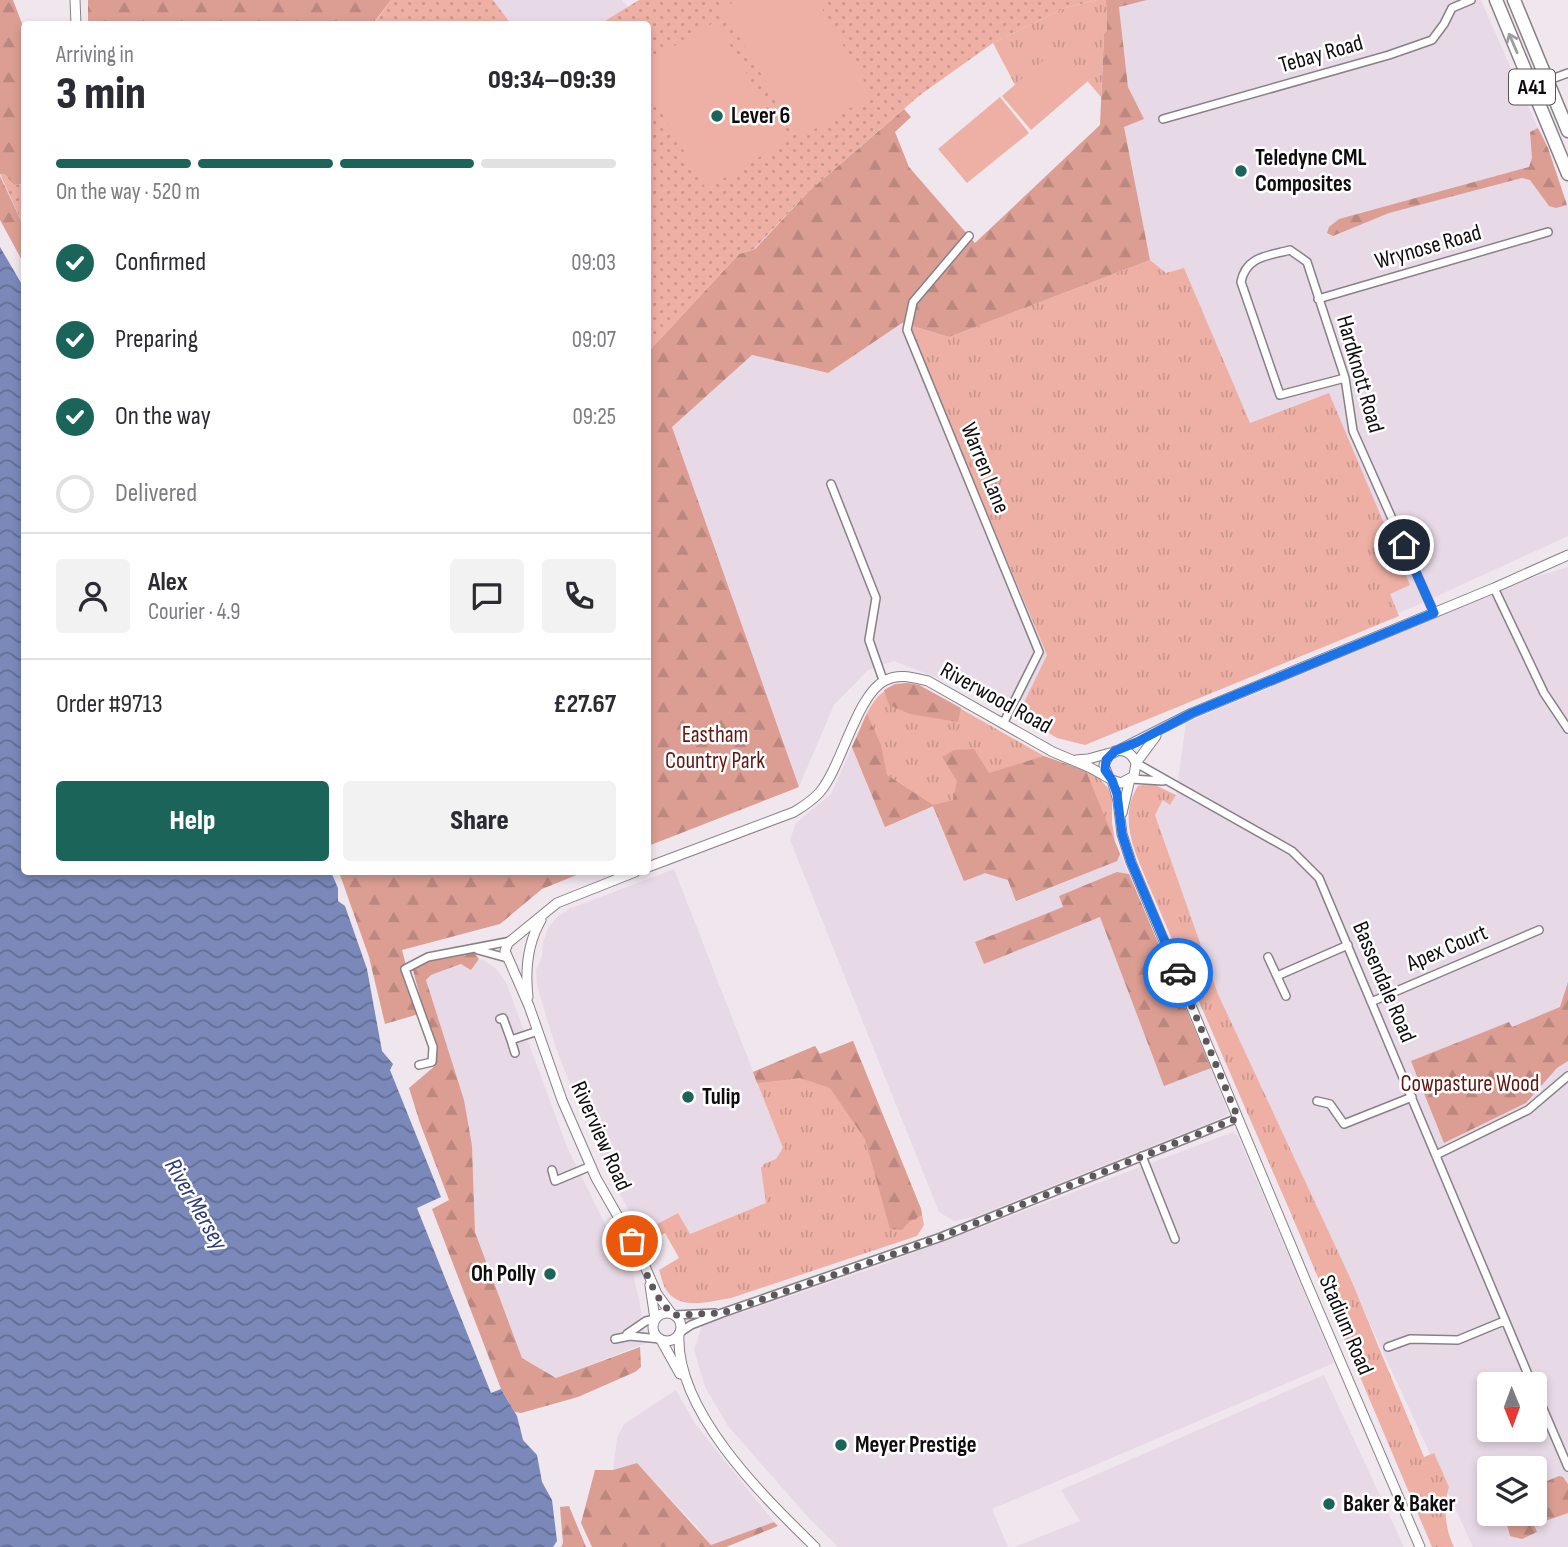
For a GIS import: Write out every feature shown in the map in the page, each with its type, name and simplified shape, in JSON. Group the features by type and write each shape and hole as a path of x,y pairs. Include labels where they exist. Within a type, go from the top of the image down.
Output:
{"highway":[{"name":"A41","path":"1496,0 1568,174"},
{"name":"A41","path":"1514,0 1568,131"}],"street":[{"path":"75,0 76,21"},
{"name":"Tebay Road","path":"1163,119 1432,40 1444,24 1451,8 1471,0"},
{"path":"1549,80 1568,73"},
{"name":"Wrynose Road","path":"1318,299 1548,232"},
{"name":"Warren Lane","path":"969,236 913,302 907,330 1040,652 1003,724"},
{"name":"Hardknott Road","path":"1345,378 1280,395 1241,282 1243,271 1254,260 1290,250 1307,262 1345,378 1353,431 1434,613"},
{"path":"651,866 794,812 810,802 829,778 864,702 883,680 869,640 876,598 831,484"},
{"name":"Riverwood Road","path":"1071,759 1088,759 1114,751 1266,681 1568,555"},
{"path":"1494,588 1544,693 1568,729"},
{"name":"Riverwood Road","path":"883,680 908,676 929,681 1053,752 1111,780"},
{"path":"1136,763 1130,754 1114,751 1104,765 1111,780 1121,783 1130,779 1136,772 1136,763 1149,743 1165,727"},
{"name":"Bassendale Road","path":"1136,763 1292,851 1318,878 1527,1372"},
{"path":"1121,818 1130,779"},
{"name":"Bassendale Road","path":"1130,779 1167,782"},
{"name":"Stadium Road","path":"1111,780 1117,794 1122,834 1131,862 1420,1547"},
{"path":"507,959 506,947 547,910 563,900 627,875"},
{"path":"470,948 520,963 528,954 533,934 547,910"},
{"name":"Apex Court","path":"1371,1002 1539,930"},
{"path":"419,1065 432,1062 433,1048 405,969 428,957 511,941 523,942 528,954"},
{"path":"1277,976 1348,944"},
{"name":"Riverview Road","path":"528,954 526,974 529,1006"},
{"path":"1268,957 1286,996"},
{"name":"Riverview Road","path":"507,959 529,1006 562,1100 591,1166 640,1255 661,1300 673,1314"},
{"path":"500,1019 503,1017 515,1053"},
{"path":"511,1040 538,1031"},
{"path":"1436,1155 1528,1110 1568,1076"},
{"path":"1317,1101 1330,1104 1344,1124 1412,1097"},
{"path":"624,1336 669,1341 691,1325 941,1237 1238,1118"},
{"path":"1142,1156 1175,1239"},
{"path":"552,1170 555,1181 591,1166"},
{"name":"Riverview Road","path":"649,1276 655,1319"},
{"path":"615,1339 662,1313 722,1313"},
{"path":"673,1314 680,1323 679,1352 687,1384"},
{"path":"655,1319 654,1332 661,1339 687,1384 700,1412 735,1461 814,1547"},
{"path":"1388,1347 1410,1339 1458,1339 1504,1321"},
{"path":"1547,1418 1568,1466"}],"shaded area":[{"path":"493,0 622,0 628,7 605,21 509,21"},
{"path":"1147,0 1481,0 1548,148 1568,208 1568,536 1413,607 1077,742 997,701 894,661 868,670 834,705 799,787 672,427 752,355 828,373 902,323 949,336 1123,127 1143,119 1128,87 1119,6"},
{"path":"1568,567 1568,1547 1473,1547 1218,994 1155,815 1163,800 1176,795 1186,723 1525,580"},
{"path":"852,747 885,827 933,805 985,873 1008,880 1017,901 1117,861 1120,854 1211,1068 1228,1112 1224,1117 974,1217 954,1221 939,1212 790,840 796,823 831,794"},
{"path":"674,869 783,1148 776,1160 764,1164 766,1203 689,1234 678,1213 640,1233 588,1131 556,1048 537,986 536,970 548,928 557,917 569,909"},
{"path":"479,959 496,969 506,982 567,1147 603,1220 632,1270 639,1299 646,1343 556,1378 522,1358 475,1232 472,1148 426,979 463,964 471,970"},
{"path":"1233,1132 1238,1136 1334,1363 992,1509 1008,1547 838,1547 728,1426 705,1387 694,1350 703,1323 744,1312 876,1267"},
{"path":"1324,1375 1404,1547 1014,1547 1080,1521 1061,1490"},
{"path":"676,1390 696,1425 774,1522 712,1547 698,1528 637,1463 613,1470 617,1438 624,1424"}],"green space":[{"path":"0,0 13,0 21,21 21,184 14,185 5,175 0,174"},
{"path":"88,0 391,0 375,21 88,21"},
{"path":"391,0 493,0 509,21 376,21"},
{"path":"639,0 1097,0 1065,8 993,43 920,95 809,191 754,249 739,254 651,349 651,21 605,21"},
{"path":"737,0 817,0 872,95 800,138 722,9"},
{"path":"1106,0 1107,30 1104,34 1101,97 1059,48 1015,85 993,43 1065,8"},
{"name":"Eastham Country Park","path":"1106,0 1147,0 1119,7 1128,87 1144,119 1124,127 1150,260 949,337 902,323 828,373 752,355 672,427 799,787 651,845 651,349 739,254 755,249 809,191 904,109 911,117 895,132 909,167 975,243 1100,125 1104,34 1107,30"},
{"name":"Lever 6","path":"716,21 786,141 706,189 651,95 651,60"},
{"path":"1059,47 1088,81 1031,130 1002,96"},
{"path":"1000,97 1029,133 967,183 938,149"},
{"path":"1538,128 1548,148 1567,205 1556,208 1549,206 1530,180 1522,178 1389,213 1333,236 1327,233 1329,227 1339,219 1529,167 1532,158 1530,132"},
{"path":"0,174 5,175 14,185 21,184 21,220"},
{"path":"0,176 21,221 21,258 0,220"},
{"path":"1150,260 1166,273 1184,268 1250,423 1329,393 1410,585 1390,594 1399,616 1085,745 1057,738 1018,715 1047,655 908,325 949,337"},
{"path":"907,683 919,685 1044,756 1097,776 1108,788 1112,799 1112,822 1120,854 1117,861 1016,901 1008,880 985,873 964,881 933,806 885,827 852,747 877,697 895,686"},
{"path":"895,684 919,685 961,708 958,722 910,714 889,705 884,690"},
{"path":"867,714 881,745 887,775 933,805 953,800 957,781 942,757 954,750 974,749 989,773 1044,756 1086,771 1120,854 1117,861 1016,901 1008,880 985,873 964,881 933,806 885,827 852,747"},
{"path":"1155,785 1176,795 1170,805 1163,800 1155,815 1218,994 1352,1282 1424,1457 1434,1453 1449,1487 1446,1517 1454,1547 1432,1547 1139,862 1131,836 1129,811 1138,786"},
{"path":"1117,872 1129,874 1211,1068 1164,1086 1100,917 984,964 975,942 1063,907 1059,896"},
{"path":"340,875 577,875 542,889 500,924 402,950 419,1014 385,1024 369,957"},
{"path":"473,951 479,959 471,970 461,964 431,975 426,980 464,1100 472,1146 475,1232 522,1358 556,1378 640,1347 641,1367 635,1372 578,1397 521,1413 515,1412 501,1389 432,1209 449,1200 409,1088 436,1065 412,966 443,956"},
{"name":"Cowpasture Wood","path":"1568,982 1568,1061 1557,1068 1526,1103 1444,1143 1411,1061 1509,1022 1512,1027 1560,1007"},
{"path":"853,1041 921,1209 924,1225 917,1236 731,1298 688,1303 673,1297 666,1289 659,1270 679,1258 665,1233 647,1243 640,1233 678,1213 690,1234 766,1203 761,1168 776,1159 783,1148 753,1072 815,1046 820,1054"},
{"path":"853,1041 921,1209 922,1215 909,1222 902,1230 890,1229 865,1139 830,1088 800,1078 757,1083 753,1072 815,1046 820,1054"},
{"path":"637,1463 711,1545 774,1522 778,1526 726,1547 592,1547 581,1523 595,1470 613,1470"},
{"path":"1559,1476 1568,1484 1568,1513 1547,1520 1547,1481"},
{"path":"569,1506 586,1547 561,1547 560,1507"},
{"path":"1507,1526 1534,1526 1537,1532 1522,1539 1510,1536"}],"water":[{"name":"River Mersey","path":"0,247 21,283 21,875 332,875 338,888 338,901 345,906 367,969 382,1051 393,1064 390,1070 441,1197 417,1208 491,1393 501,1389 517,1416 523,1440 537,1455 542,1482 552,1500 557,1541 553,1547 0,1547"}],"way so far":[{"path":"632,1241 657,1294 671,1313 722,1313 941,1237 1238,1118 1178,973"}],"place":[{"name":"Lever 6","path":"717,116"},
{"name":"Teledyne CML Composites","path":"1241,171"},
{"name":"Tulip","path":"688,1097"},
{"name":"Oh Polly","path":"550,1274"},
{"name":"Meyer Prestige","path":"841,1445"},
{"name":"Baker & Baker","path":"1329,1504"}],"route":[{"path":"1178,973 1131,862 1122,834 1117,794 1105,770 1106,760 1115,751 1192,713 1434,613 1404,545"}]}
